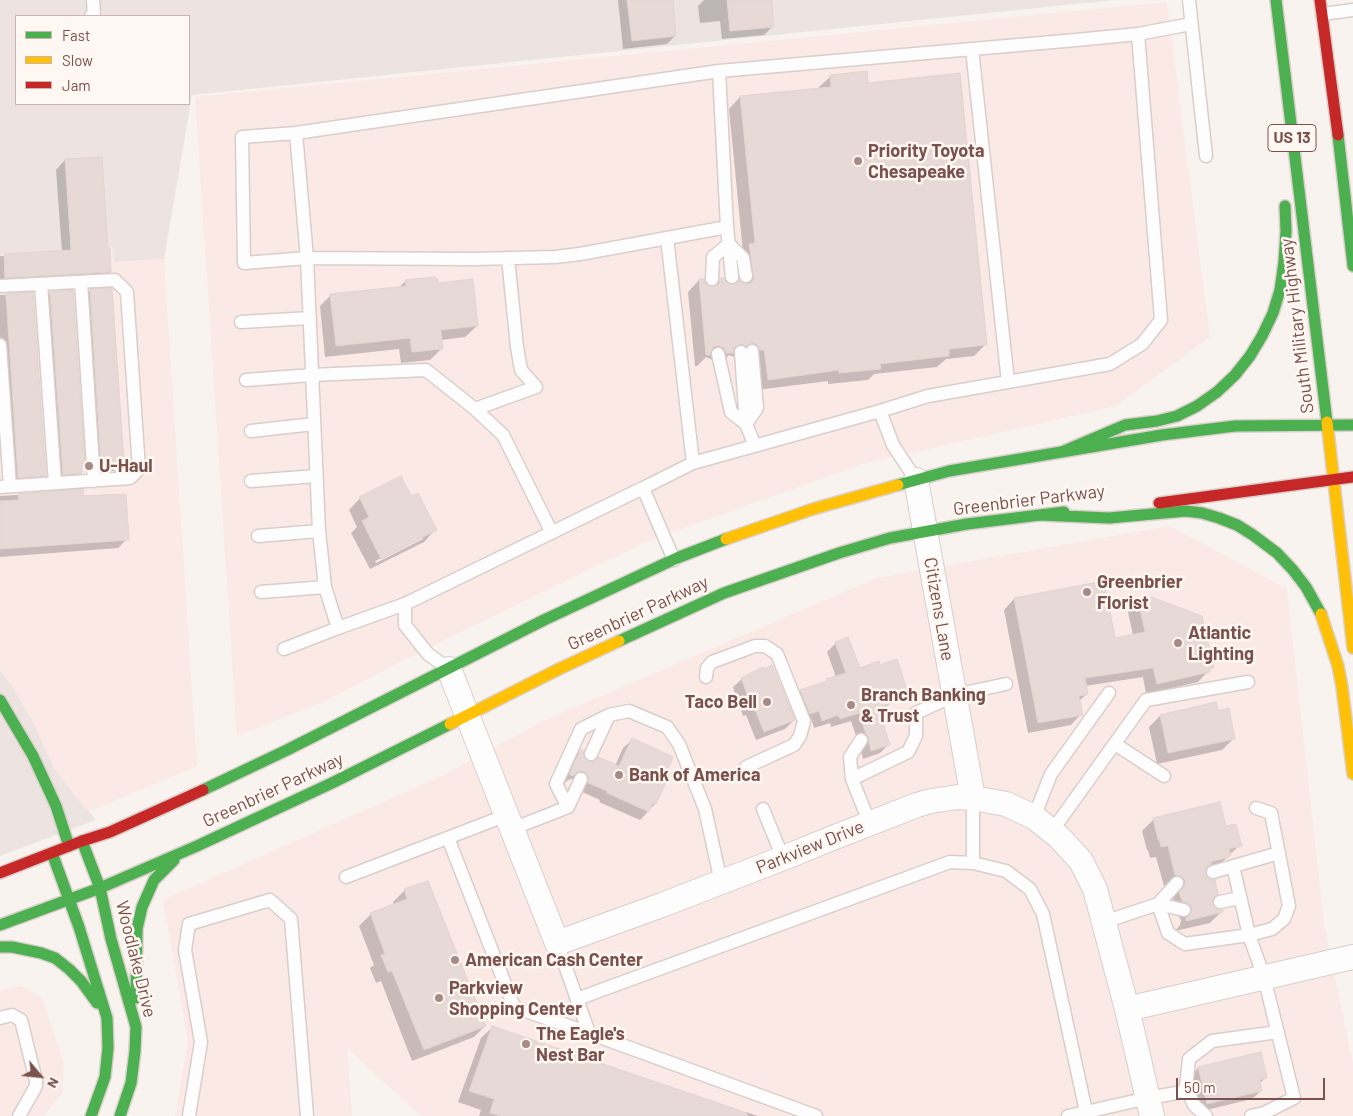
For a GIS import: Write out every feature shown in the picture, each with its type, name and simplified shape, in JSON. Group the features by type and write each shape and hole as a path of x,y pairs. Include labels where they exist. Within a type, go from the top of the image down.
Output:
{"main road":[{"path":"1272,58 1275,0"},
{"name":"South Military Highway","path":"1275,0 1353,648"},
{"name":"US 13","path":"1320,0 1350,222 1353,266"},
{"path":"1064,451 1125,425 1157,421 1177,416 1197,406 1234,375 1250,356 1262,336 1273,313 1280,290 1286,231 1285,198"},
{"name":"Greenbrier Parkway","path":"0,873 110,832 219,783 544,620 674,560 745,532 813,509 949,471 1162,435 1235,426 1327,426 1353,424"},
{"name":"Greenbrier Parkway","path":"0,925 100,888 181,853 332,783 559,668 724,593 839,553 890,538 967,524 1175,501 1353,477"},
{"path":"1040,515 1109,518 1166,512 1186,511 1202,513 1237,525 1277,553 1306,587 1324,621 1338,666 1342,687 1353,774"},
{"path":"0,700 32,756 56,806 69,846"},
{"name":"Woodlake Drive","path":"82,841 100,888 111,939 136,1027 131,1083 120,1116"},
{"path":"52,853 107,1018 108,1048 105,1077 91,1116"},
{"path":"136,1027 138,929 142,907 154,880 181,853"},
{"path":"0,947 12,947 42,953 55,958 70,969 81,981 107,1018"}],"street":[{"name":"Citizens Lane","path":"916,480 973,798"},
{"path":"449,668 557,943"},
{"name":"Parkview Drive","path":"557,943 932,801 973,798 1006,804 1043,824 1059,837 1080,861 1095,889 1127,1008 1150,1107"},
{"path":"1127,1008 1353,957"}],"lane":[{"path":"93,0 93,15"},
{"path":"1189,0 1206,156"},
{"path":"1322,14 1353,10"},
{"path":"727,227 555,257 475,259 307,258 244,263 242,137 296,132 720,71 1138,34 1191,24"},
{"path":"284,649 405,604 693,463 928,396 1110,364 1142,344 1161,320 1138,34"},
{"path":"972,49 1008,382"},
{"path":"720,71 727,227 732,277"},
{"path":"296,132 307,258 319,531 325,587 338,628"},
{"path":"667,238 693,463"},
{"path":"729,244 743,258 746,276"},
{"path":"712,279 713,257 729,244"},
{"path":"474,409 536,387 521,370 508,258"},
{"path":"0,286 115,280 127,292 139,469 130,478 5,486 0,344"},
{"path":"82,282 94,481"},
{"path":"40,284 55,483"},
{"path":"241,322 310,318"},
{"path":"746,351 746,424 755,446"},
{"path":"718,354 731,412 746,424"},
{"path":"246,380 426,370 503,435 552,533"},
{"path":"880,411 893,445 916,480"},
{"path":"251,431 314,424"},
{"path":"251,481 316,476"},
{"path":"643,488 674,560"},
{"path":"258,536 319,531"},
{"path":"261,592 325,587"},
{"path":"405,604 405,625 428,654 449,668"},
{"path":"706,677 707,668 712,662 755,646 765,646 777,654 804,721 800,736 794,746 746,768"},
{"path":"1043,824 1115,744 1146,700 1248,682"},
{"path":"852,779 908,752 916,736 916,714 955,695 1006,684"},
{"path":"1043,824 1052,774 1108,693"},
{"path":"568,807 556,784 581,729 609,715 629,711 667,727 679,744 705,809 721,882"},
{"path":"591,754 609,715"},
{"path":"861,740 850,757 852,779 870,824"},
{"path":"1115,744 1164,776"},
{"path":"568,807 581,779"},
{"path":"973,798 973,863"},
{"path":"346,877 448,838 568,807"},
{"path":"1158,904 1168,934 1185,944 1248,935 1272,929 1284,919 1289,906 1271,813 1256,808"},
{"path":"763,809 783,858"},
{"path":"448,838 514,1007 816,1116"},
{"path":"1213,872 1279,853"},
{"path":"577,999 950,862 973,863 1006,871 1030,889 1043,914 1087,1114"},
{"path":"1233,866 1248,935 1264,977 1294,1098 1264,1113 1251,1116"},
{"path":"1104,922 1158,904 1177,883"},
{"path":"1220,902 1240,898"},
{"path":"189,1116 201,1042 185,950 189,924 270,900 291,919 307,1116"},
{"path":"1158,904 1184,910"},
{"path":"557,943 589,1033"},
{"path":"0,1018 12,1015 21,1020 36,1081 36,1086 19,1116"},
{"path":"1206,1116 1194,1105 1186,1087 1189,1059 1212,1041 1278,1032"},
{"path":"1068,1116 1150,1107 1188,1091"}],"shaded area":[{"path":"0,0 1114,0 192,95 164,259 114,262 113,247 0,254"},
{"path":"1167,2 1210,337 1116,406 863,464 648,541 424,650 325,701 237,736 195,97"},
{"name":"U-Haul","path":"113,247 114,262 164,259 197,766 88,812 54,768 34,724 12,686 0,670 0,254"},
{"path":"1170,526 1287,589 1324,923 1353,1064 1353,1116 421,1116 347,1048 352,1116 175,1116 188,1041 163,900 444,775 543,721 877,578"},
{"path":"0,670 12,686 34,724 54,768 96,820 0,856"},
{"path":"21,986 42,998 64,1063 62,1093 44,1116 0,1116 0,991"}],"building":[{"path":"627,0 673,0 676,36 632,41"},
{"path":"727,0 772,0 774,27 730,31"},
{"name":"Priority Toyota Chesapeake","path":"867,71 868,83 960,73 987,345 949,349 949,356 880,364 881,369 839,373 839,370 768,380 764,350 760,350 755,343 746,346 740,344 734,348 733,353 726,353 724,348 716,346 712,348 710,355 706,355 699,279 704,279 707,286 712,287 719,284 720,278 724,278 726,282 732,285 736,284 739,280 748,284 754,278 749,244 755,243 740,96 831,87 830,75"},
{"path":"102,157 111,272 5,278 4,254 71,250 65,159"},
{"path":"435,277 438,279 438,283 473,279 478,326 441,330 443,349 412,352 410,338 336,346 330,294 406,286 405,280"},
{"path":"112,288 124,463 101,464 90,289"},
{"path":"73,290 85,465 82,465 82,473 63,475 50,292"},
{"path":"33,292 46,476 18,478 6,294"},
{"path":"401,476 411,496 418,493 437,530 381,559 362,521 369,517 359,497"},
{"name":"U-Haul","path":"83,489 84,496 126,494 129,540 0,549 0,501 19,500 18,494"},
{"path":"1104,581 1115,638 1145,632 1138,600 1151,597 1202,616 1214,668 1210,668 1210,672 1157,684 1153,668 1085,678 1088,694 1079,696 1083,715 1038,723 1014,598"},
{"name":"Branch Banking & Trust","path":"848,637 860,668 879,661 880,665 897,659 908,693 890,699 892,703 878,708 890,745 871,751 859,713 840,719 838,715 822,721 819,711 810,714 800,690 846,673 835,642"},
{"name":"Taco Bell","path":"772,665 795,720 764,732 754,707 752,708 741,678 763,667 764,669"},
{"path":"1216,702 1218,711 1229,708 1235,739 1168,753 1160,715"},
{"name":"Bank of America","path":"632,738 673,757 666,774 669,776 656,804 653,803 649,812 588,783 589,778 585,772 577,772 573,776 569,774 581,749 584,751 584,758 588,762 595,761 598,757 619,766"},
{"path":"1220,802 1226,826 1236,824 1242,846 1229,849 1231,855 1229,857 1211,862 1205,870 1207,877 1215,880 1218,894 1213,899 1212,904 1214,908 1223,910 1223,912 1186,921 1192,908 1189,904 1182,901 1179,892 1185,885 1185,880 1175,875 1168,846 1161,847 1153,818"},
{"path":"428,881 486,1026 424,1050 392,971 388,972 381,955 385,954 370,913 407,899 404,889"},
{"path":"492,1026 747,1113 747,1116 501,1116 490,1113 494,1099 469,1091"},
{"path":"1261,1052 1267,1078 1260,1080 1262,1091 1207,1104 1198,1067"}],"traffic: fast":[{"path":"1276,0 1327,422"},
{"path":"1338,135 1353,266"},
{"path":"1064,451 1125,425 1157,421 1177,416 1197,406 1217,392 1235,375 1250,356 1262,336 1273,313 1280,290 1286,231 1285,206"},
{"path":"898,485 949,471 1162,435 1235,426 1353,425"},
{"path":"1040,515 1109,518 1186,511 1219,518 1237,525 1277,553 1306,587 1321,614"},
{"path":"619,641 724,593 839,553 890,538 967,524 1064,512"},
{"path":"203,790 287,750 544,620 677,558 726,539"},
{"path":"0,700 33,756 56,806 69,846"},
{"path":"0,925 100,888 197,846 332,783 450,724"},
{"path":"82,841 100,888 111,939 136,1027 131,1083 120,1116"},
{"path":"52,853 79,927 107,1018 108,1048 105,1077 91,1116"},
{"path":"136,998 137,929 142,907 154,880 174,860"},
{"path":"0,947 12,947 55,958 81,981 97,1003"}],"traffic: slow":[{"path":"1327,422 1353,648"},
{"path":"726,539 813,509 898,485"},
{"path":"1321,614 1338,666 1353,774"},
{"path":"450,724 619,641"}],"traffic: jam":[{"path":"1320,0 1338,135"},
{"path":"1159,503 1353,477"},
{"path":"0,873 110,832 203,790"}],"place":[{"name":"Priority Toyota Chesapeake","path":"858,161"},
{"name":"U-Haul","path":"89,466"},
{"name":"Greenbrier Florist","path":"1087,592"},
{"name":"Atlantic Lighting","path":"1178,643"},
{"name":"Taco Bell","path":"767,702"},
{"name":"Branch Banking & Trust","path":"851,705"},
{"name":"Bank of America","path":"619,775"},
{"name":"American Cash Center","path":"455,960"},
{"name":"Parkview Shopping Center","path":"439,998"},
{"name":"The Eagle's Nest Bar","path":"526,1044"}]}
